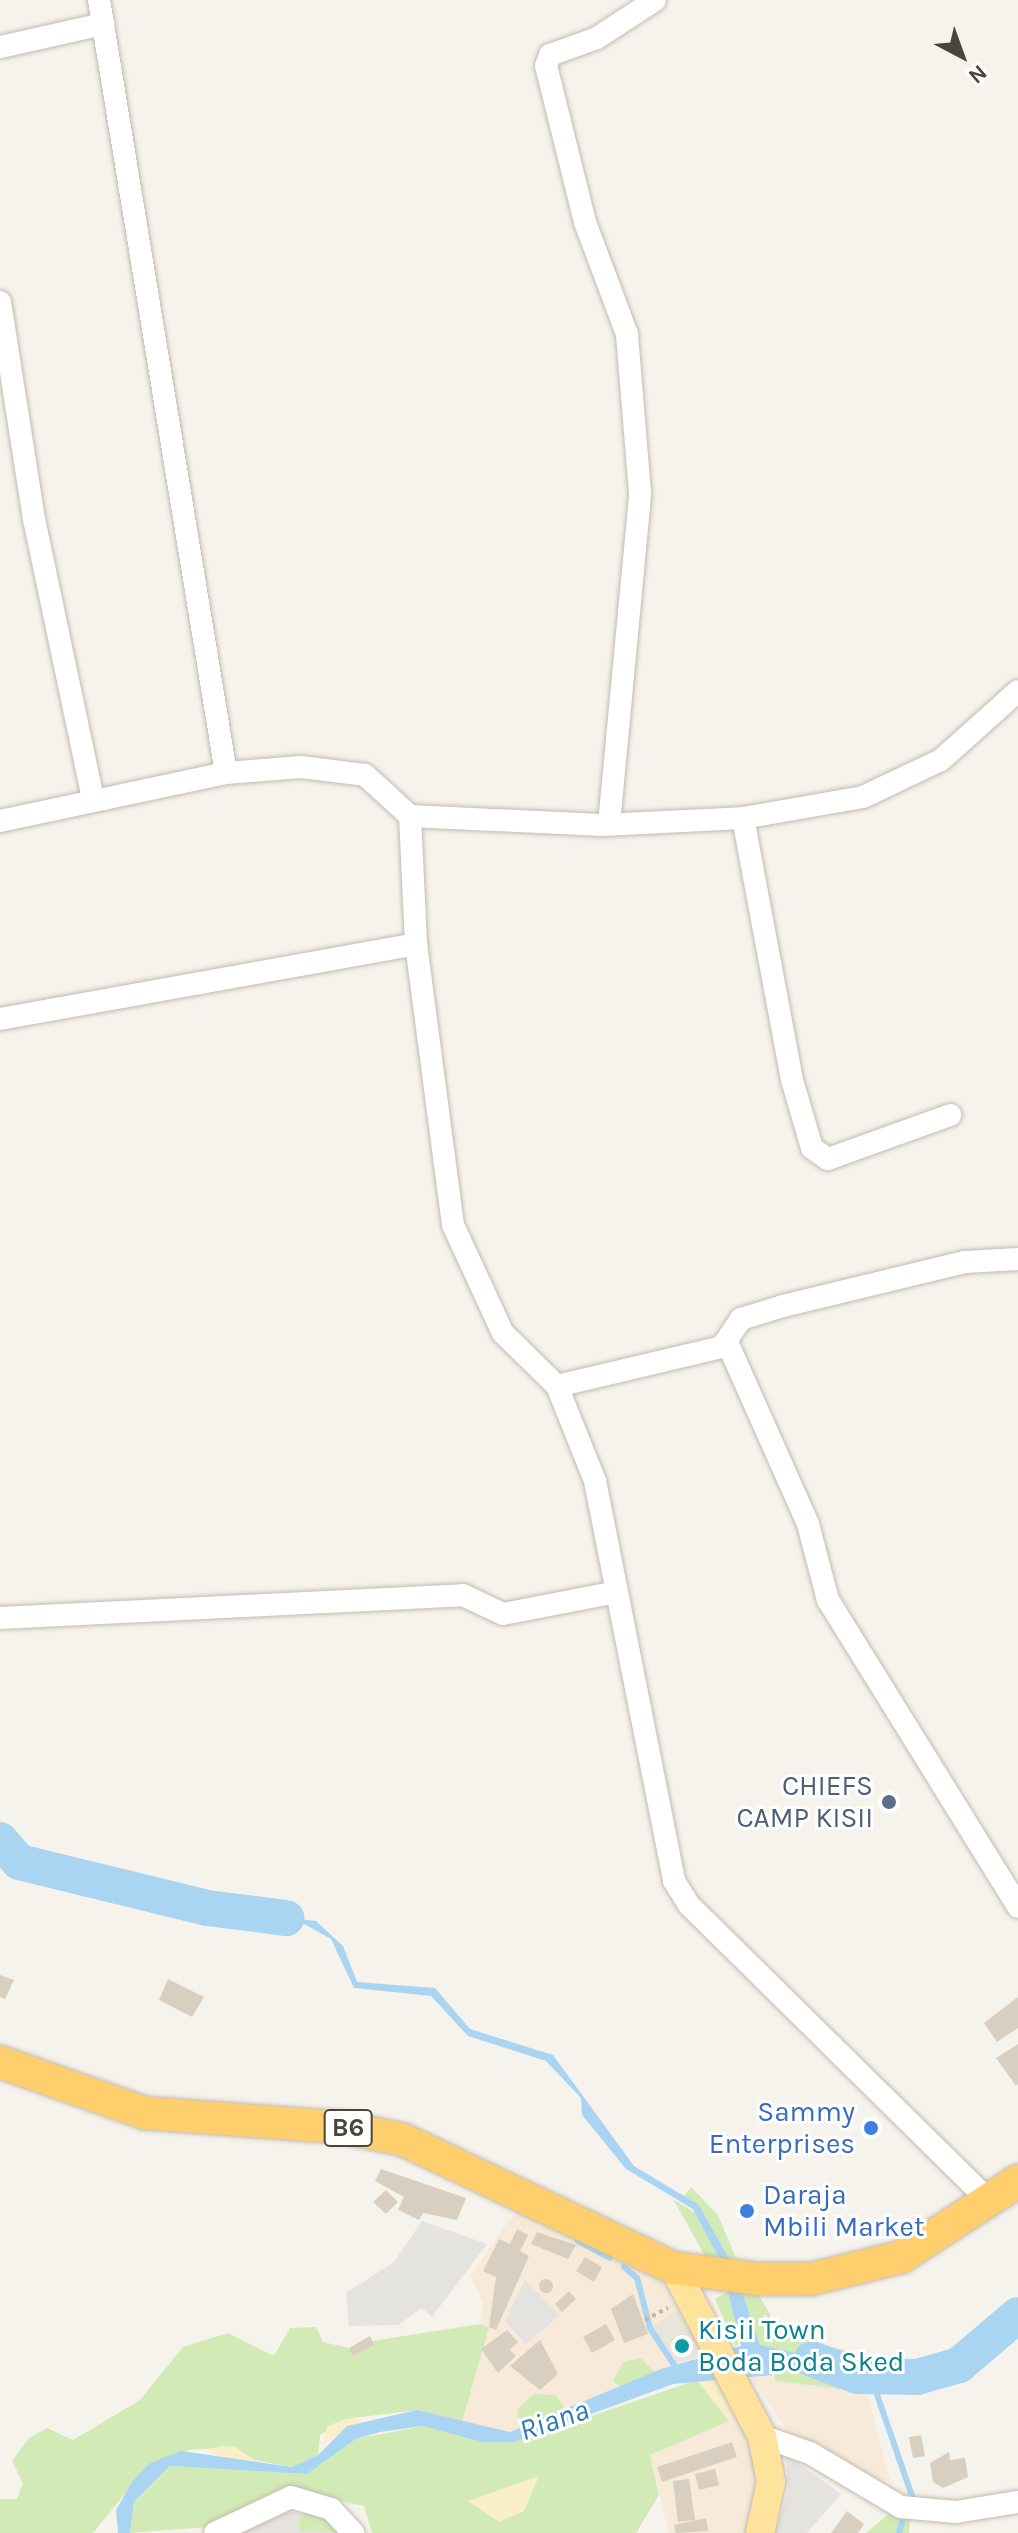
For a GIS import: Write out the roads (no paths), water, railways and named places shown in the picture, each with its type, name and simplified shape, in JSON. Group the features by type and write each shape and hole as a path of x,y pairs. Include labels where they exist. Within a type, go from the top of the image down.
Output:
{"highway":[{"name":"B6","path":"0,2062 145,2113 347,2128 404,2140 674,2268 759,2279 866,2268 939,2237 1018,2181"}],"main road":[{"path":"674,2268 740,2387 762,2436 771,2482 760,2533"}],"street":[{"path":"99,0 226,773"},
{"path":"609,824 640,493 628,350 585,222 546,66 550,55 597,38 655,0"},
{"path":"0,47 103,24"},
{"path":"0,302 34,519 93,800"},
{"path":"0,821 226,773 301,767 365,775 410,816 609,824 743,818 863,797 941,760 1018,691"},
{"path":"410,816 416,944 453,1225 503,1333 557,1386 595,1481 674,1881 689,1905 991,2203"},
{"path":"743,818 792,1080 812,1148 819,1157 836,1157 950,1115"},
{"path":"0,1019 416,944"},
{"path":"557,1386 727,1342 741,1319 783,1306 965,1262 1018,1259"},
{"path":"727,1342 808,1524 828,1600 1018,1907"},
{"path":"0,1618 463,1595 503,1614 617,1592"},
{"path":"762,2436 810,2453 901,2507 976,2510 1018,2502"},
{"path":"215,2533 291,2497 331,2509 353,2533"},
{"path":"975,2533 976,2510"}],"water":[{"path":"239,1914 316,1921 343,1946 357,1982 435,1988 470,2029 553,2055 634,2166 699,2205 729,2259 720,2260 693,2209 626,2169 582,2115 581,2098 546,2061 468,2036 431,1996 354,1988 331,1939 297,1920"},
{"path":"728,2291 742,2292 760,2345 861,2367 855,2381 773,2369 772,2375 673,2384 515,2442 483,2442 423,2426 380,2432 356,2439 307,2474 170,2466 134,2502 130,2533 118,2533 116,2510 132,2482 150,2463 181,2451 292,2467 318,2455 347,2426 417,2410 510,2432 661,2369 741,2346"}],"waterway":[{"path":"0,1840 19,1862 207,1908 286,1918"},
{"path":"578,2241 610,2258"},
{"path":"624,2267 637,2278 650,2328 678,2371"},
{"name":"Riana","path":"812,2359 857,2376 917,2377 959,2365 1018,2315"},
{"path":"871,2377 913,2499"},
{"path":"899,2533 902,2522"}],"place":[{"name":"CHIEFS CAMP KISII","path":"889,1802"},
{"name":"Sammy Enterprises","path":"871,2128"},
{"name":"Daraja Mbili Market","path":"747,2211"},
{"name":"Kisii Town Boda Boda Sked","path":"682,2346"}]}
